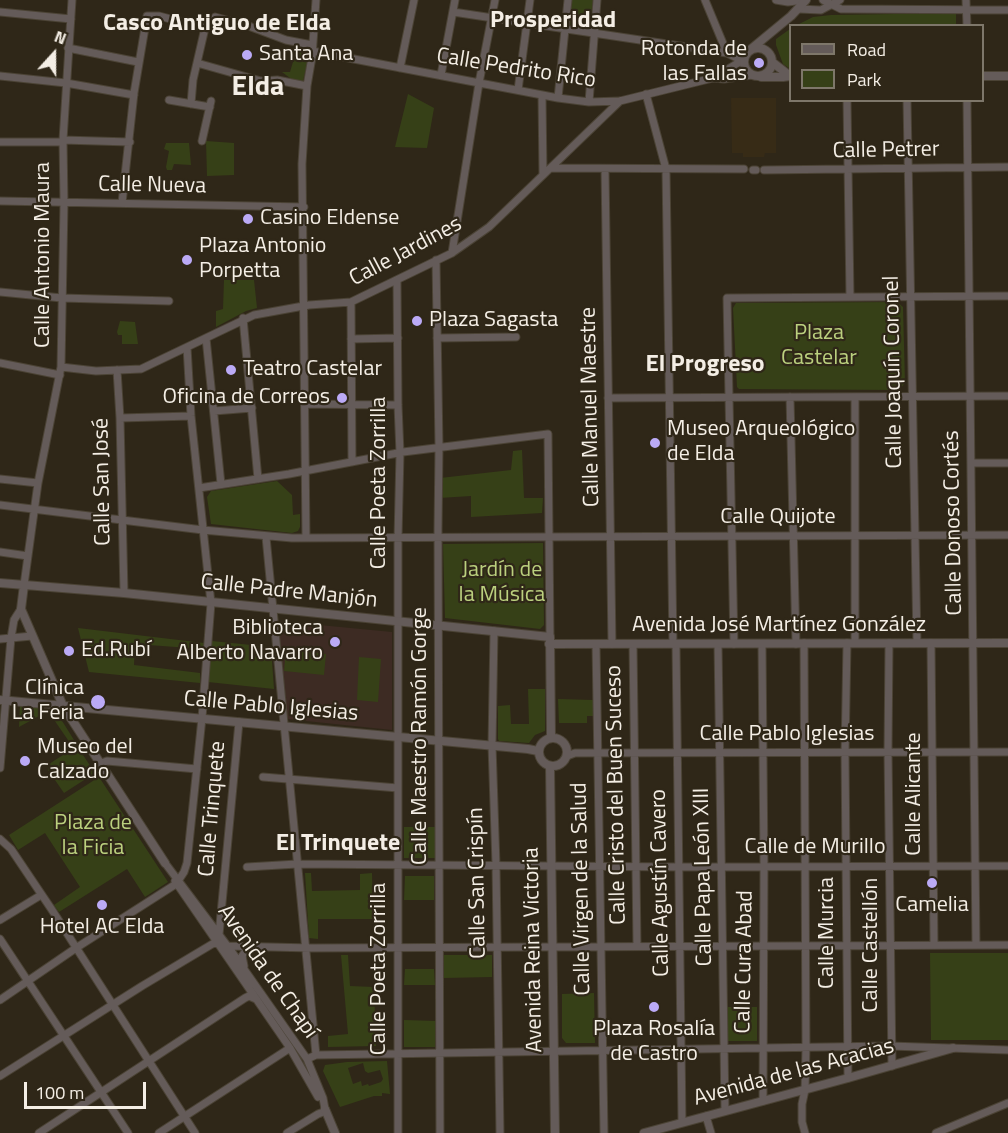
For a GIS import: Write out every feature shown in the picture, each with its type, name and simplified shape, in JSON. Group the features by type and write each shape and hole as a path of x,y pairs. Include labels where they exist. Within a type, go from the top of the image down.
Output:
{"street":[{"name":"Calle Antonio Maura","path":"60,371 63,141 72,0"},
{"path":"306,538 302,164 316,0"},
{"path":"400,68 414,0"},
{"path":"441,75 455,0"},
{"path":"452,253 479,83 495,0"},
{"path":"518,90 530,0"},
{"path":"558,98 568,0"},
{"path":"589,102 597,0"},
{"path":"705,0 727,53"},
{"path":"776,0 788,2 805,0"},
{"path":"789,76 771,78 755,76 744,67 744,58 799,9 805,0"},
{"path":"823,0 841,9 1008,9"},
{"path":"799,9 821,10 840,0"},
{"path":"921,0 921,10"},
{"path":"966,0 967,24"},
{"path":"0,12 71,19"},
{"path":"453,12 727,53 737,58 744,58"},
{"path":"122,202 138,62 147,16 159,16 205,28 191,104"},
{"name":"Calle Pedrito Rico","path":"205,28 215,17 246,25 312,48 400,68 589,102 620,101 713,78 755,76"},
{"path":"755,76 768,72 771,33"},
{"path":"68,48 138,62"},
{"path":"752,49 763,48 789,75"},
{"name":"Calle Pedrito Rico","path":"713,78 744,58"},
{"path":"197,63 261,81 277,80 307,86"},
{"path":"0,76 66,83 134,95"},
{"path":"984,76 1008,76"},
{"name":"Calle Agustín Cavero","path":"646,94 666,169 671,537 680,867 682,1122"},
{"path":"542,95 543,176"},
{"path":"169,99 191,104 210,104 202,141"},
{"name":"Calle Jardines","path":"0,366 60,371 141,369 243,318 303,306 351,302 452,253 489,227 620,101"},
{"path":"847,102 850,297"},
{"name":"Calle Joaquín Coronel","path":"907,102 917,643"},
{"name":"Calle Donoso Cortés","path":"967,102 976,945"},
{"path":"0,142 130,141"},
{"path":"562,157 573,168"},
{"name":"Calle Petrer","path":"758,170 1008,167"},
{"path":"551,168 744,170"},
{"name":"Calle Manuel Maestre","path":"605,169 612,644"},
{"name":"Calle Nueva","path":"0,201 304,207"},
{"path":"436,261 437,338 516,337"},
{"path":"351,339 398,338 397,280"},
{"path":"0,292 62,298 169,301"},
{"path":"734,644 727,298 1008,296"},
{"path":"351,302 352,462"},
{"path":"243,318 258,479"},
{"path":"206,338 221,484"},
{"name":"Calle Poeta Zorrilla","path":"398,338 400,453 398,1133"},
{"name":"Calle Maestro Ramón Gorge","path":"437,338 440,447 438,538 440,1133"},
{"path":"0,1000 178,882 187,863 211,603 191,416 187,347"},
{"name":"Calle San José","path":"117,370 124,593"},
{"name":"Avenida de Chapí","path":"60,371 38,483 21,609 63,706 217,943 290,1048 326,1110"},
{"path":"608,398 1008,396"},
{"path":"790,397 794,536 805,753 806,1047 805,1090 802,1104 802,1122 805,1133"},
{"name":"Calle Murcia","path":"848,1078 845,753 855,536 855,397"},
{"path":"305,404 398,405"},
{"path":"214,411 252,408"},
{"path":"120,418 191,416"},
{"path":"198,488 400,453 548,434 551,737"},
{"path":"971,463 1008,463"},
{"path":"0,479 38,483"},
{"name":"Calle Quijote","path":"0,505 266,537 1008,535"},
{"path":"266,537 316,1055"},
{"path":"0,552 28,555"},
{"name":"Calle Padre Manjón","path":"0,583 124,593 438,625 494,631 549,641"},
{"path":"0,767 6,711 2,700 14,620 21,609"},
{"name":"Calle San Crispín","path":"494,631 492,745 500,1133"},
{"path":"0,639 32,636"},
{"name":"Avenida José Martínez González","path":"549,641 596,644 1008,643"},
{"name":"Calle Castellón","path":"889,643 890,1046 892,1066"},
{"name":"Calle Alicante","path":"931,643 934,945"},
{"name":"Calle Virgen de la Salud","path":"596,644 604,1133"},
{"name":"Calle Cristo del Buen Suceso","path":"633,644 637,946"},
{"name":"Calle Papa León XIII","path":"718,644 725,1111"},
{"name":"Calle Cura Abad","path":"762,644 763,1101"},
{"name":"Calle Pablo Iglesias","path":"2,700 538,751"},
{"name":"Calle Trinquete","path":"219,935 240,722"},
{"path":"551,737 564,742 567,756 562,763 550,766 543,762 538,751 542,742 551,737"},
{"name":"Calle Pablo Iglesias","path":"567,756 575,753 1008,752"},
{"path":"99,764 108,761 197,770"},
{"name":"Avenida Reina Victoria","path":"550,766 555,1133"},
{"path":"263,777 398,788"},
{"path":"0,839 11,849 195,1133"},
{"name":"Calle de Murillo","path":"247,867 297,864 550,867 1008,866"},
{"name":"Avenida de Chapí","path":"178,882 246,971 307,1059 335,1133"},
{"path":"0,920 41,895"},
{"path":"0,939 128,1133"},
{"path":"0,1076 209,944 306,947 1008,945"},
{"path":"246,971 242,956 249,946"},
{"path":"39,1133 249,996 256,999"},
{"path":"307,1059 316,1055 806,1047 890,1046 1008,1050"},
{"path":"159,1133 290,1048"},
{"name":"Avenida de las Acacias","path":"644,1133 953,1048"},
{"path":"936,1133 1008,1104"},
{"path":"287,1133 326,1110"},
{"path":"706,1116 711,1133"}],"shaded area":[{"path":"731,98 776,98 776,153 765,153 764,157 743,157 743,153 732,153"},
{"path":"278,621 392,632 392,730 287,719"}],"green space":[{"path":"572,0 593,0 589,28 568,26"},
{"path":"956,13 956,24 799,24 813,17"},
{"path":"789,30 789,68 783,64 776,39"},
{"path":"297,48 310,50 303,81 294,81 282,72 290,72"},
{"path":"408,94 434,108 427,148 395,147"},
{"path":"206,141 234,143 234,175 207,176"},
{"path":"166,143 189,143 191,165 174,164 172,170 167,170 169,151 164,149"},
{"path":"224,280 254,280 257,308 246,311 216,327 216,311 223,309"},
{"name":"Plaza Castelar","path":"897,302 903,307 905,383 899,390 739,389 737,387 733,308 736,303"},
{"path":"120,321 135,322 138,344 122,344 122,335 118,335 117,332"},
{"path":"522,450 524,498 543,498 542,513 471,517 471,496 439,498 440,478 511,470 513,451"},
{"path":"277,481 292,495 293,515 300,514 298,531 292,533 211,524 207,497 211,491"},
{"name":"Jardín de la Música","path":"543,543 544,625 540,629 445,618 443,544"},
{"path":"78,628 204,643 203,649 135,644 134,665 200,673 200,683 89,672"},
{"path":"212,641 271,647 274,689 208,682"},
{"path":"286,649 326,654 324,675 284,671"},
{"path":"359,657 381,659 378,702 357,700"},
{"path":"528,689 545,689 545,731 535,735 529,743 499,741 498,706 510,705 511,724 529,724"},
{"path":"558,699 593,700 593,716 587,716 587,723 559,723"},
{"path":"20,705 54,708 74,740 70,743 48,711 19,727"},
{"path":"77,746 95,773 64,793 48,770 49,764"},
{"name":"Plaza de la Ficia","path":"99,777 168,882 145,897 127,869 59,912 54,905 80,887 45,833 18,850 9,835"},
{"path":"404,827 436,827 436,858 404,858"},
{"path":"305,873 311,873 312,891 360,890 360,874 372,873 373,919 318,919 318,939 309,938"},
{"path":"405,876 434,876 434,900 404,900"},
{"path":"930,953 1008,953 1008,1040 931,1040"},
{"path":"341,955 348,955 350,986 374,987 376,1046 328,1047 328,1036 348,1034"},
{"path":"444,955 492,955 492,977 444,978"},
{"path":"405,969 434,969 435,985 404,985"},
{"path":"594,993 595,1043 566,1043 562,1038 562,994"},
{"path":"726,1007 757,1007 757,1041 726,1041"},
{"path":"404,1020 436,1021 435,1047 404,1047"},
{"path":"387,1061 390,1094 382,1093 382,1096 374,1096 340,1107 323,1071 325,1065","holes":["363,1063 368,1073 380,1070 383,1079 369,1086 368,1084 362,1086 361,1081 353,1084 348,1068"]}],"place":[{"name":"Santa Ana","path":"247,55"},
{"name":"Rotonda de las Fallas","path":"759,63"},
{"name":"Casino Eldense","path":"248,219"},
{"name":"Plaza Antonio Porpetta","path":"187,260"},
{"name":"Plaza Sagasta","path":"417,321"},
{"name":"Teatro Castelar","path":"231,370"},
{"name":"Oficina de Correos","path":"342,398"},
{"name":"Museo Arqueológico de Elda","path":"655,443"},
{"name":"Biblioteca Alberto Navarro","path":"335,642"},
{"name":"Ed.Rubí","path":"69,651"},
{"name":"Clínica La Feria","path":"98,702"},
{"name":"Museo del Calzado","path":"25,761"},
{"name":"Camelia","path":"932,883"},
{"name":"Hotel AC Elda","path":"102,905"},
{"name":"Plaza Rosalía de Castro","path":"654,1007"}],"district":[{"name":"Prosperidad","path":"553,21"},
{"name":"Casco Antiguo de Elda","path":"217,24"},
{"name":"Elda","path":"258,88"},
{"name":"El Progreso","path":"705,365"},
{"name":"El Trinquete","path":"338,844"}]}
